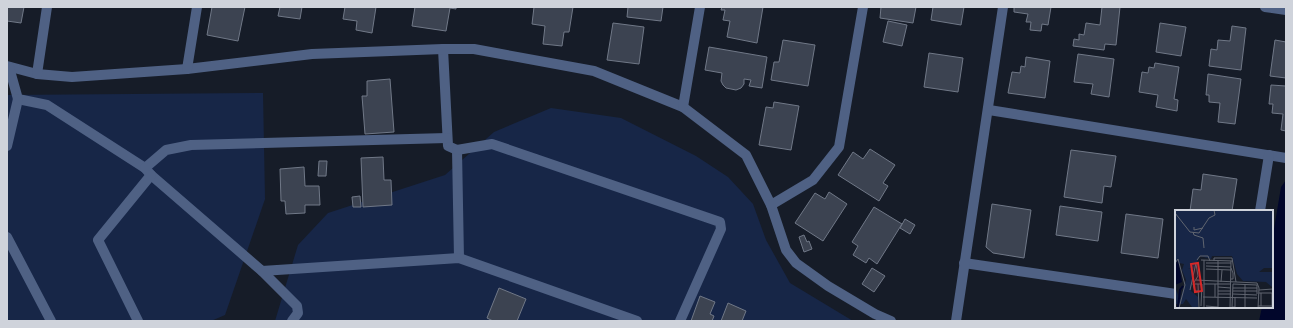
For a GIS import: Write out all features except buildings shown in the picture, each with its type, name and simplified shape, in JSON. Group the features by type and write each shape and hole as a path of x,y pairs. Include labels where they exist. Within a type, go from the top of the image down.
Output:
{"street":[{"path":"37,74 47,7"},
{"path":"187,68 197,7"},
{"path":"683,107 700,7"},
{"path":"771,205 813,180 839,147 863,7"},
{"path":"956,321 1003,7"},
{"path":"1265,7 1286,10"},
{"path":"443,49 448,146 457,150 492,144 720,222 721,229 680,321"},
{"path":"8,67 37,74 72,77 187,68 312,54 474,49 594,71 683,107 746,155 771,205 786,250 796,263 828,286 875,314 891,321"},
{"path":"7,146 18,99 8,67"},
{"path":"18,99 47,105 148,172 262,271 297,306 298,313 292,321"},
{"path":"988,110 1286,158"},
{"path":"138,321 98,240 166,150 191,145 447,138"},
{"path":"457,150 459,258"},
{"path":"1260,210 1268,155"},
{"path":"7,237 51,321"},
{"path":"262,271 459,258 636,321"},
{"path":"964,263 1175,294"}],"shaded area":[{"path":"263,93 265,199 225,315 211,321 7,321 7,95"},
{"path":"551,108 621,118 696,156 728,177 753,204 766,240 790,283 853,321 275,321 298,245 328,213 445,175 494,132"},
{"path":"1286,180 1286,321 1259,321 1262,308 1273,308 1273,235 1281,187"}]}
